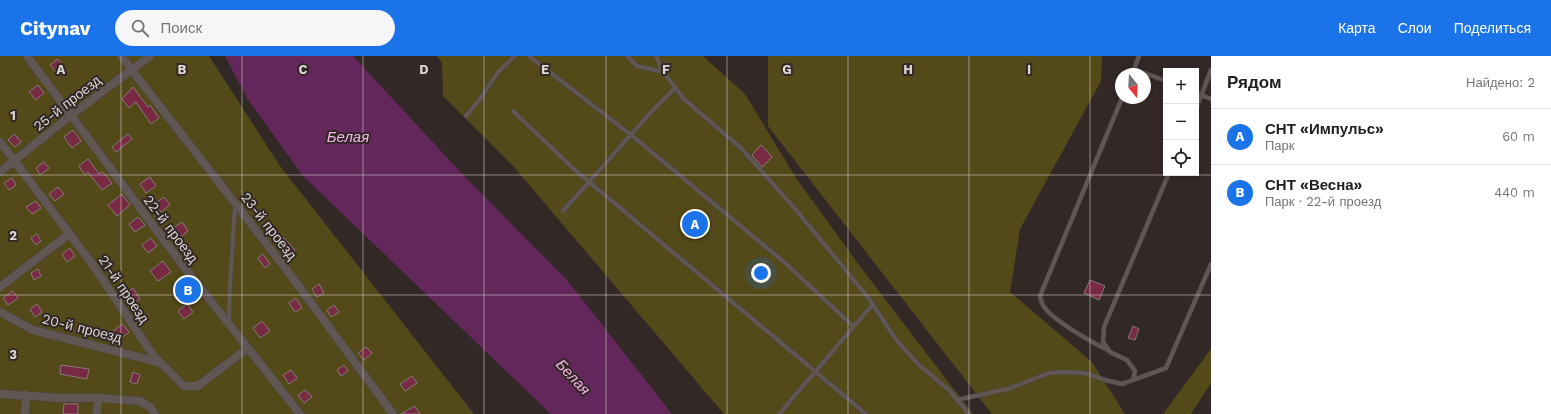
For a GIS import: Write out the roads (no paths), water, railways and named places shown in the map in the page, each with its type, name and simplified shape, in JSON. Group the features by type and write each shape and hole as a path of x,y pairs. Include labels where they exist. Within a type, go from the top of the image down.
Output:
{"street":[{"name":"22-й проезд","path":"27,56 70,116 229,325 300,414"},
{"name":"23-й проезд","path":"121,56 235,203 393,414"},
{"name":"25-й проезд","path":"0,172 70,116 150,56"},
{"name":"21-й проезд","path":"0,142 93,265 153,355 184,386 198,386 248,348"},
{"path":"0,287 69,234"},
{"name":"20-й проезд","path":"0,312 33,330 161,363"},
{"path":"0,394 140,401 152,411"},
{"path":"25,414 26,395"},
{"path":"97,414 98,398"}],"lane":[{"path":"466,116 480,99 498,72 515,56"},
{"path":"528,56 630,134 784,262 853,326"},
{"path":"627,56 637,66 663,72"},
{"path":"656,56 663,72 684,99 742,149 796,210 873,304 897,341 920,366 949,390 969,414"},
{"path":"1134,68 1139,56"},
{"path":"1198,104 1211,70"},
{"path":"1151,75 1163,80"},
{"path":"563,211 630,134 675,88"},
{"path":"1199,94 1211,99"},
{"path":"1120,104 1040,296 1043,306 1060,320 1086,339 1127,360 1135,370 1133,380"},
{"path":"513,112 589,182 866,414"},
{"path":"1110,352 1103,342 1104,327 1168,176"},
{"path":"229,325 235,203"},
{"path":"956,400 1008,390 1049,373 1085,373 1122,384 1166,368 1211,264"},
{"path":"779,414 873,304"}],"water":[{"name":"Белая","path":"225,56 353,56 466,178 567,280 672,414 551,414 303,176 247,98"}],"place":[{"name":"СНТ «Импульс»","path":"695,224"},
{"name":"СНТ «Весна»","path":"188,290"}]}
